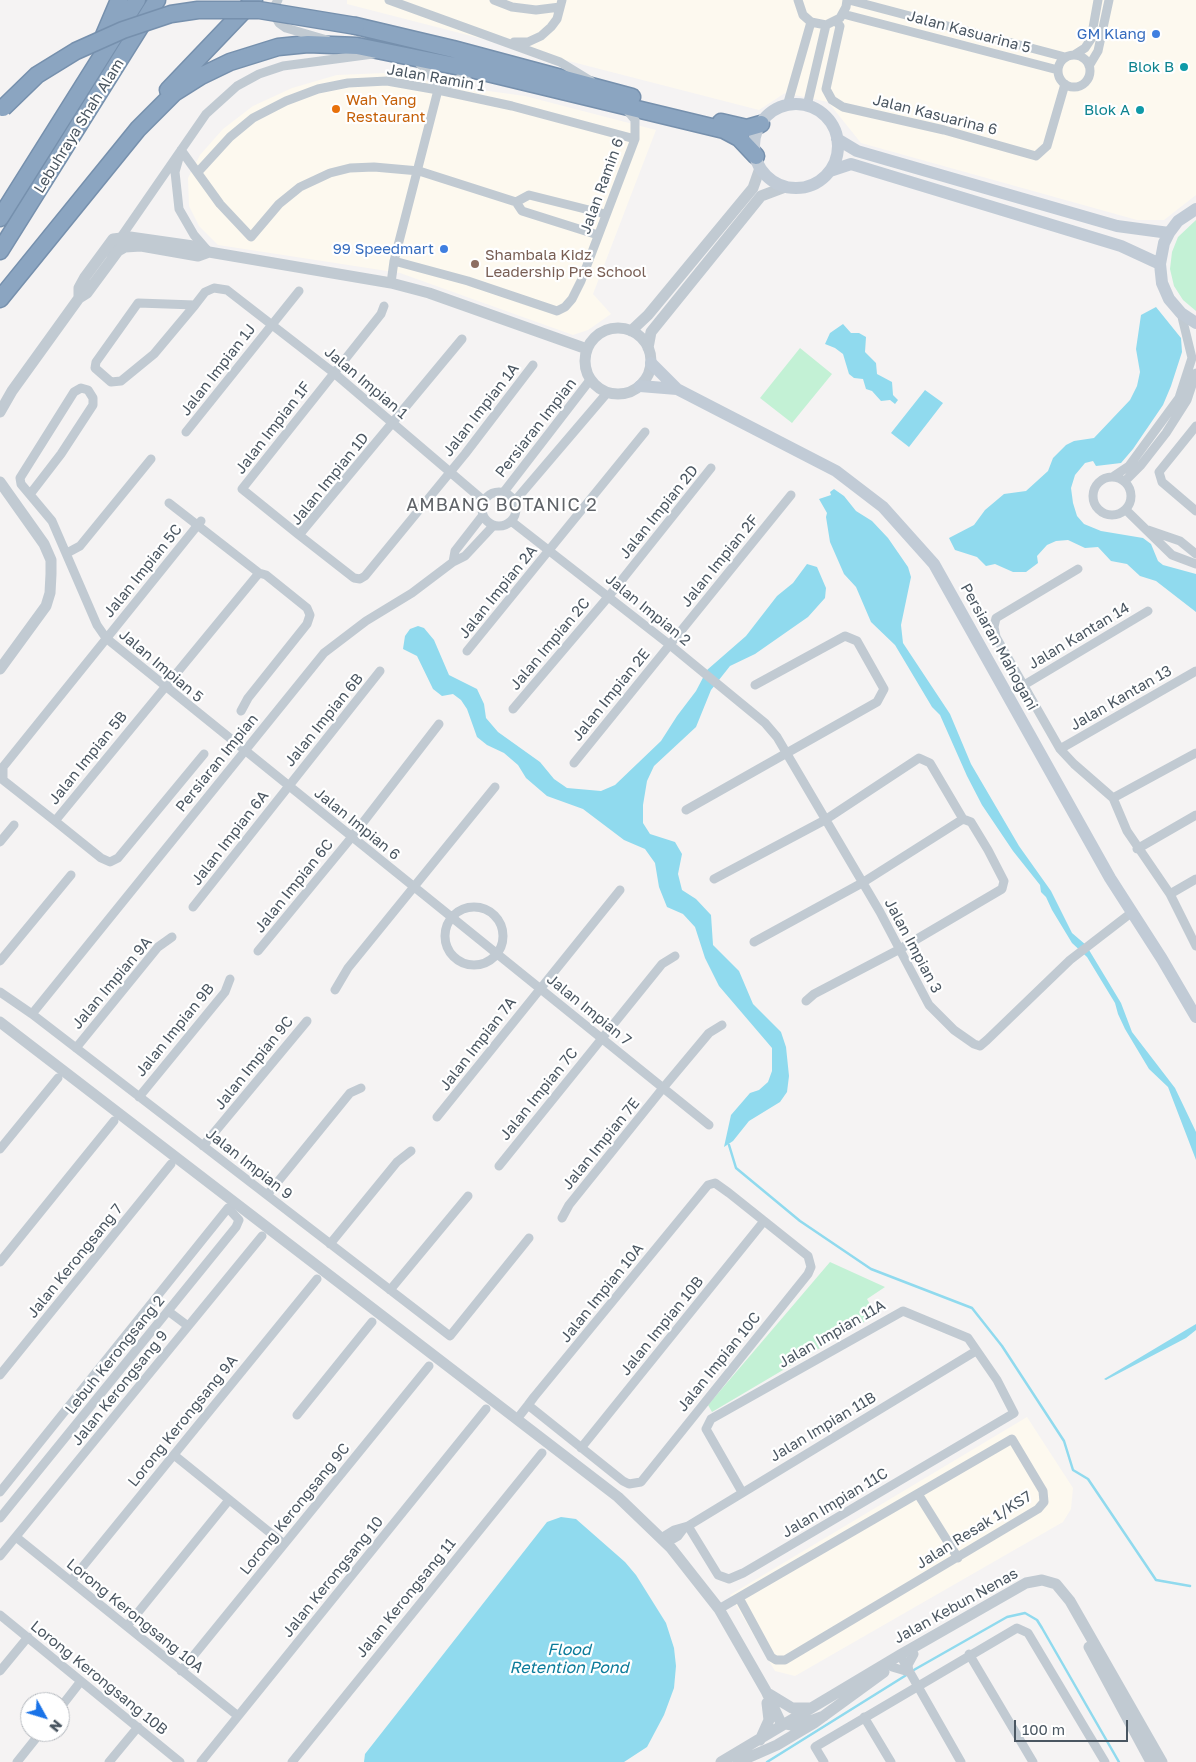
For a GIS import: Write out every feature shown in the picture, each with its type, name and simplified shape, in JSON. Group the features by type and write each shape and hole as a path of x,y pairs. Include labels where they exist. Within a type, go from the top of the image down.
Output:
{"highway":[{"path":"76,97 119,0"},
{"name":"Lebuhraya Shah Alam","path":"0,218 137,0"},
{"name":"Lebuhraya Shah Alam","path":"0,252 157,0"},
{"path":"125,52 163,0"},
{"path":"0,299 166,92 254,0"},
{"path":"1,110 37,75 76,51 123,30 171,14 205,9 260,10 356,26 602,88 734,126 747,128 761,124"},
{"path":"138,129 174,94 201,76 230,62 278,47 308,44 344,44 475,70 724,130 738,138 758,162"}],"main road":[{"path":"830,171 835,162 837,139 827,118 806,106 788,106 768,116 761,124 754,145 758,162 767,176 786,187 805,187 814,184 830,171 851,164 1121,246 1160,264"},
{"path":"837,139 857,151 1117,226 1169,233"},
{"path":"1196,209 1178,221 1169,233 1164,243 1160,264 1162,283 1169,300 1180,313 1196,324"},
{"path":"651,363 677,389"},
{"path":"640,386 677,389"},
{"name":"Persiaran Mahogani","path":"677,389 836,471 883,507 934,564 1131,913 1162,959 1196,1017"}],"street":[{"path":"278,0 274,7 276,18 286,28 344,44"},
{"path":"390,0 560,62 602,88"},
{"path":"494,0 512,7 536,10 561,3 557,19 541,36 528,42 509,42"},
{"path":"798,0 803,15 811,22 826,25 840,17 848,0"},
{"name":"Jalan Kasuarina 5","path":"848,0 1065,58"},
{"path":"1098,0 1091,39 1085,48 1065,58 1058,70 1058,76 1065,84 1072,87 1081,85 1088,77 1089,66 1098,51 1109,0"},
{"name":"Jalan Kasuarina 5","path":"840,17 1058,70"},
{"name":"Jalan Kasuarina 6","path":"840,17 840,26 826,89 832,100 843,107 944,130 1036,156 1047,146 1065,84"},
{"path":"788,106 811,22"},
{"path":"806,106 826,25"},
{"path":"0,412 79,298 87,293 110,259 121,236 206,114 237,86 259,74 313,61 386,52"},
{"path":"1074,55 1083,58 1089,66"},
{"path":"391,283 394,261 419,171 438,90 430,74 414,58"},
{"path":"438,90 475,70"},
{"name":"Jalan Ramin 1","path":"198,172 230,137 253,118 286,101 318,89 348,83 387,81 438,90 512,106 635,139"},
{"name":"Jalan Ramin 6","path":"394,261 468,281 558,311 565,307 572,299 581,280 635,139 635,120 631,113 620,104"},
{"path":"181,150 225,210 251,237 279,204 300,187 318,177 350,168 374,167 419,171 516,202 522,211 598,235"},
{"path":"181,150 175,172 179,209 194,235 209,252"},
{"path":"631,330 648,314 753,188 758,162"},
{"path":"648,348 638,335 631,330 620,328 600,333 587,349 584,365 590,380 607,393 621,395 640,386 650,371 651,363 648,348 651,332 761,196 786,187"},
{"path":"516,202 529,195 605,214"},
{"path":"79,298 79,288 104,249 112,239 121,236 200,247 209,252 391,283 429,293 587,349"},
{"path":"110,259 118,251 133,246 198,256 209,252"},
{"name":"Jalan Impian 1","path":"195,305 205,292 214,288 227,290 334,373 484,501"},
{"name":"Jalan Impian 1J","path":"186,432 299,291"},
{"path":"138,303 195,305 154,354 121,381 111,382 95,368 96,362 138,303"},
{"path":"334,373 381,314 384,306"},
{"path":"1114,476 1125,481 1129,486 1132,498 1126,510 1114,516 1102,513 1094,502 1093,496 1097,484 1129,466 1179,398 1192,358 1180,313"},
{"name":"Jalan Impian 1D","path":"365,576 360,579 354,578 299,535 462,339"},
{"name":"Jalan Impian 1A","path":"365,576 533,365"},
{"name":"Jalan Impian 1F","path":"299,535 242,490 334,373"},
{"path":"1125,481 1166,433 1187,400 1196,373"},
{"name":"Persiaran Impian","path":"503,493 590,380"},
{"name":"Jalan Impian 5","path":"31,493 61,454 93,405 93,398 88,390 81,388 74,392 20,478 22,484 52,521 97,625 106,638 163,687 245,751"},
{"name":"Persiaran Impian","path":"514,502 607,393"},
{"path":"1196,426 1159,472 1162,482 1196,511"},
{"path":"552,429 566,440"},
{"name":"Jalan Impian 2A","path":"467,651 645,432"},
{"path":"536,449 549,460"},
{"path":"67,553 80,546 151,459"},
{"name":"Jalan Impian 2D","path":"609,596 711,468"},
{"path":"0,482 44,544 51,560 50,593 46,606 0,669"},
{"path":"494,493 503,493 514,502 516,510 511,521 502,526 493,526 483,515 484,501 494,493"},
{"name":"Jalan Impian 2F","path":"670,645 791,495"},
{"path":"169,503 200,523 259,573 266,574 308,608 310,615 307,624 248,698 241,711"},
{"path":"1126,510 1172,555 1196,564"},
{"name":"Persiaran Impian","path":"453,562 455,551 483,515"},
{"name":"Jalan Impian 2","path":"511,521 609,596 765,724"},
{"name":"Jalan Impian 5C","path":"55,821 3,780 3,767 200,523"},
{"name":"Persiaran Impian","path":"32,1014 324,653 338,640 412,593 453,562 465,556 493,526"},
{"path":"1148,530 1180,541 1196,554"},
{"path":"1078,569 996,618 994,626 1003,653 1024,684 1060,749 1074,764 1113,798 1126,831 1170,894 1196,946"},
{"name":"Jalan Impian 5B","path":"204,754 118,858 110,862 101,858 55,821 163,687 259,573"},
{"name":"Jalan Impian 2C","path":"513,709 609,596"},
{"name":"Jalan Kantan 14","path":"1024,684 1148,612"},
{"path":"686,810 787,755 877,702 884,689 857,641 845,636 755,685"},
{"name":"Jalan Impian 2E","path":"574,763 670,645"},
{"name":"Jalan Impian 6B","path":"288,786 380,671"},
{"name":"Jalan Kantan 13","path":"1060,749 1196,671"},
{"name":"Jalan Impian 6C","path":"258,951 352,838 439,724"},
{"name":"Jalan Impian 3","path":"765,724 777,736 900,949 929,1005 954,1030 977,1046 987,1040 1070,960 1131,913"},
{"name":"Jalan Impian 6","path":"245,751 452,918"},
{"path":"1113,798 1196,753"},
{"path":"714,879 825,820 919,758 930,763 963,819 971,822 988,850 1004,881 1002,889 900,949 814,994 806,1001"},
{"name":"Jalan Impian 6A","path":"193,907 288,786"},
{"path":"336,990 348,968 495,787"},
{"path":"1137,849 1196,816"},
{"path":"754,942 862,882 963,819"},
{"path":"0,842 14,825"},
{"path":"0,961 71,875"},
{"path":"1170,894 1196,879"},
{"name":"Jalan Impian 7A","path":"437,1117 620,890"},
{"path":"468,907 488,910 496,916 501,924 503,934 502,944 497,954 483,964 474,965 457,959 446,944 445,935 452,918 468,907"},
{"name":"Jalan Impian 7","path":"452,918 710,1125"},
{"name":"Jalan Impian 9A","path":"76,1048 158,947 172,937"},
{"name":"Jalan Impian 7C","path":"498,1166 662,964 675,956"},
{"name":"Jalan Impian 9B","path":"139,1097 225,992 230,979"},
{"name":"Jalan Impian 9","path":"0,992 32,1014 450,1336 529,1238"},
{"name":"Jalan Impian 9C","path":"203,1146 306,1020"},
{"path":"0,1022 618,1497 664,1541 719,1609 766,1691 780,1721 786,1725 796,1726 824,1716"},
{"name":"Jalan Impian 7E","path":"562,1218 569,1206 663,1088 709,1033 722,1025"},
{"path":"0,1149 58,1078"},
{"path":"267,1195 350,1093 361,1088"},
{"path":"0,1262 114,1121"},
{"path":"330,1244 396,1162 411,1151"},
{"name":"Jalan Kerongsang 7","path":"0,1375 171,1164"},
{"name":"Jalan Impian 10A","path":"517,1419 708,1185 715,1183 764,1221"},
{"path":"390,1290 468,1196"},
{"name":"Lebuh Kerongsang 2","path":"0,1518 236,1227 239,1220 228,1208 1,1490"},
{"name":"Jalan Impian 10C","path":"581,1448 624,1482 629,1484 641,1482 808,1274 811,1267 808,1256 764,1221"},
{"name":"Jalan Impian 10B","path":"581,1448 764,1221"},
{"name":"Jalan Kerongsang 9","path":"0,1556 262,1236"},
{"name":"Lorong Kerongsang 9A","path":"71,1581 317,1279"},
{"path":"168,1311 188,1326"},
{"name":"Jalan Impian 11A","path":"742,1492 706,1429 711,1419 903,1311 968,1338 997,1380 1014,1413"},
{"path":"297,1415 372,1322"},
{"name":"Jalan Impian 11B","path":"664,1541 674,1530 686,1527 976,1351"},
{"name":"Lorong Kerongsang 9C","path":"181,1671 430,1366"},
{"path":"528,1405 581,1448"},
{"name":"Jalan Kerongsang 10","path":"201,1762 486,1409"},
{"name":"Jalan Impian 11C","path":"686,1527 718,1575 729,1579 743,1573 1014,1413"},
{"name":"Jalan Resak 1/KS7","path":"719,1609 1012,1439 1043,1491 1044,1502 1038,1509 785,1660 776,1660 771,1657 739,1598"},
{"name":"Jalan Kerongsang 11","path":"292,1762 542,1452"},
{"path":"174,1455 284,1544"},
{"path":"1,1490 16,1499"},
{"path":"918,1494 958,1558"},
{"path":"127,1626 229,1500"},
{"name":"Lorong Kerongsang 10A","path":"16,1536 238,1716"},
{"name":"Jalan Kebun Nenas","path":"721,1762 1026,1583 1042,1580 1056,1584 1062,1590 1101,1661 1150,1762"},
{"name":"Jalan Kebun Nenas","path":"738,1762 777,1745 824,1716 892,1667 901,1658 914,1654 1025,1589 1039,1586 1052,1589 1064,1601 1162,1762"},
{"name":"Lorong Kerongsang 10B","path":"0,1615 180,1762"},
{"path":"824,1762 815,1747 1012,1629 1021,1628 1028,1633 1105,1762"},
{"path":"0,1671 28,1637"},
{"path":"910,1674 908,1665 914,1654"},
{"path":"970,1654 1033,1762"},
{"path":"901,1658 961,1762"},
{"path":"892,1667 910,1674"},
{"path":"70,1696 82,1681"},
{"path":"766,1691 792,1708 812,1708"},
{"path":"759,1741 768,1720 766,1691"},
{"path":"864,1717 891,1762"},
{"path":"751,1756 776,1739 786,1725"},
{"path":"109,1762 138,1727"},
{"path":"17,1762 33,1742"}],"shaded area":[{"path":"347,0 1196,0 1196,195 1164,220 1137,220 861,143 828,102 785,93 759,110 347,4"},
{"path":"385,73 459,87 525,96 656,130 593,294 611,314 588,330 573,335 400,273 218,245 199,226 189,206 188,178 200,155 223,129 253,106 292,88 337,75"},
{"path":"1027,1417 1073,1488 1071,1509 1063,1522 795,1676 775,1671 730,1595"}],"green space":[{"path":"1196,220 1196,311 1183,300 1174,286 1170,269 1172,252 1178,237"},
{"path":"800,348 832,374 792,423 760,398"},
{"path":"830,1262 885,1287 867,1299 876,1315 712,1412 708,1405"}],"water":[{"path":"1156,307 1181,338 1182,352 1163,405 1133,449 1121,463 1096,466 1093,461 1085,463 1075,475 1071,488 1077,516 1084,524 1101,531 1143,538 1151,544 1158,561 1163,565 1196,574 1196,612 1156,581 1140,576 1127,564 1111,561 1098,547 1085,548 1068,540 1056,541 1047,545 1037,556 1038,563 1026,572 1013,572 995,564 986,566 977,557 955,550 949,538 974,525 985,510 1004,494 1026,491 1048,471 1053,458 1066,445 1074,441 1094,438 1130,400 1137,386 1140,372 1136,349 1141,315"},
{"path":"843,324 851,333 859,333 866,337 865,352 876,363 877,374 892,382 893,395 898,400 895,404 890,400 881,401 872,391 866,389 863,379 854,378 849,374 843,354 825,344 830,333"},
{"path":"925,390 943,403 909,447 891,433"},
{"path":"834,489 844,496 856,511 872,521 888,538 908,567 911,577 901,625 903,643 950,714 971,764 1019,846 1051,891 1072,933 1086,945 1121,1003 1132,1032 1175,1088 1196,1132 1196,1160 1168,1087 1149,1069 1125,1029 1115,1003 1087,957 1072,943 1046,897 1041,892 1040,885 1013,851 982,805 940,715 932,707 895,645 871,622 856,587 844,574 830,542 827,513 819,499 831,495 830,492"},
{"path":"807,564 817,567 826,588 825,598 808,617 755,654 730,666 711,690 696,727 654,766 647,781 643,805 643,823 650,834 675,842 682,854 678,874 682,890 696,899 711,915 713,945 739,971 753,1004 781,1032 786,1047 789,1076 787,1092 780,1102 749,1121 733,1141 724,1147 731,1115 750,1093 759,1090 768,1082 772,1071 772,1048 719,986 705,958 695,927 683,914 667,907 659,887 655,863 645,849 624,840 583,809 547,796 526,778 518,765 504,753 487,745 477,737 467,709 461,700 453,694 442,696 433,689 417,656 403,649 405,636 410,629 418,626 424,628 434,640 449,675 477,689 484,704 486,718 498,732 540,762 554,779 567,788 601,791 615,785 661,741 696,691 707,670 746,636 777,596 793,583"},
{"path":"1196,1324 1196,1330 1186,1338 1106,1380 1104,1379"},
{"name":"Flood Retention Pond","path":"561,1517 576,1519 625,1562 636,1575 666,1623 674,1648 676,1666 674,1688 664,1715 647,1747 624,1762 364,1762 365,1754 547,1522"}],"waterway":[{"path":"729,1145 736,1168 800,1221 871,1269 972,1308 1002,1346 1064,1441 1073,1470 1088,1479 1156,1580 1190,1586"},
{"path":"912,1671 1007,1617 1025,1613 1037,1620 1119,1762"},
{"path":"767,1762 908,1674"}],"place":[{"name":"GM Klang","path":"1156,34"},
{"name":"Blok B","path":"1184,67"},
{"name":"Wah Yang Restaurant","path":"336,109"},
{"name":"Blok A","path":"1140,110"},
{"name":"99 Speedmart","path":"444,249"},
{"name":"Shambala Kidz Leadership Pre School","path":"475,264"}],"district":[{"name":"AMBANG BOTANIC 2","path":"502,505"}]}
